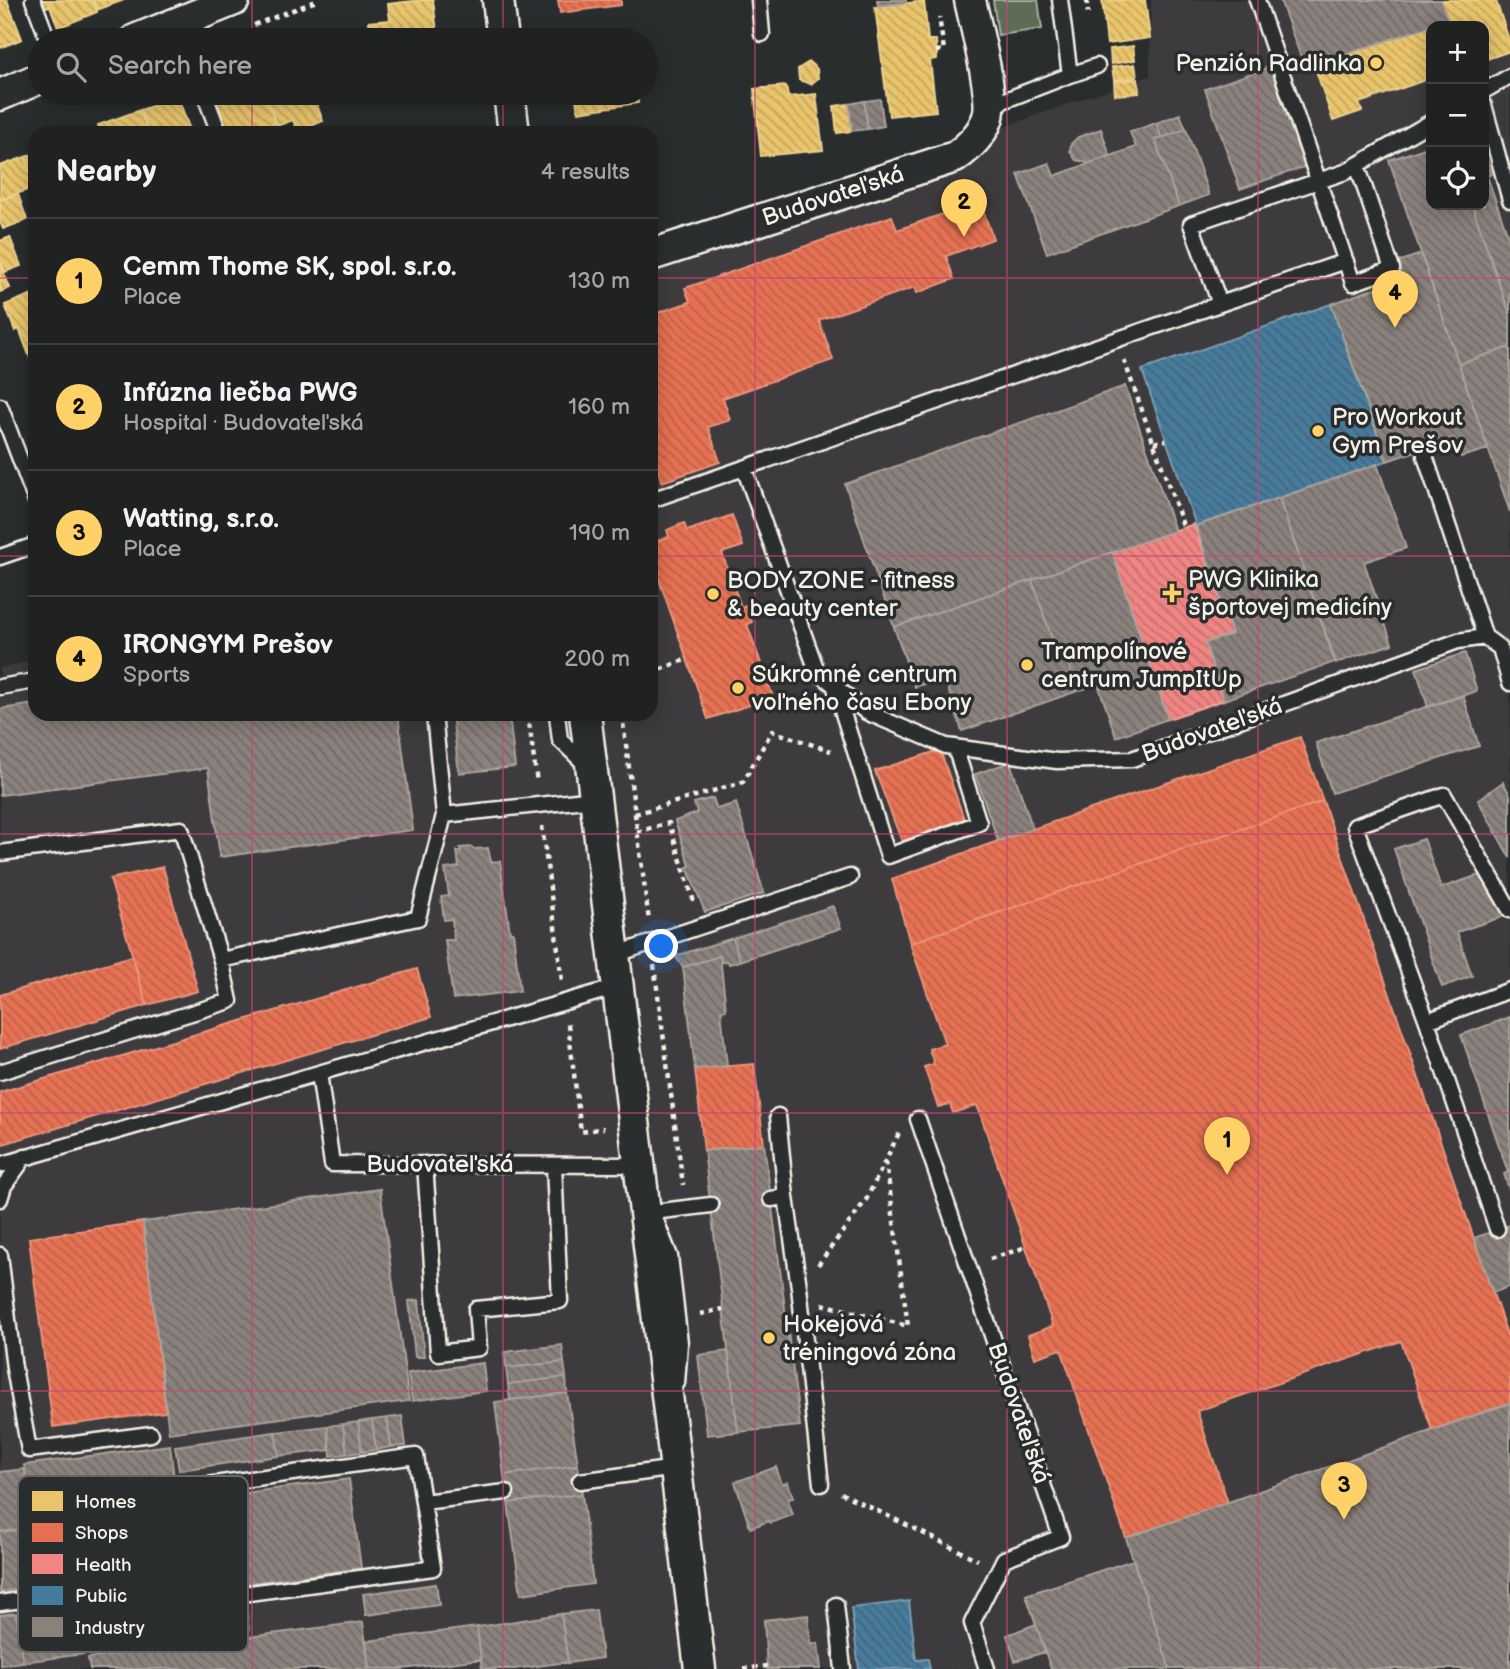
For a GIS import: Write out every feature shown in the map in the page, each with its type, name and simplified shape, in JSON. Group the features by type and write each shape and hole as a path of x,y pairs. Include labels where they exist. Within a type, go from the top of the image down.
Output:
{"street":[{"path":"188,28 234,0"},
{"path":"498,0 502,28"},
{"path":"970,0 989,89 990,106"},
{"path":"0,94 28,83"},
{"path":"510,105 513,126"},
{"name":"Budovateľská","path":"658,253 955,157 970,146 988,119 990,106"},
{"path":"585,721 640,1174 649,1212 700,1669"}],"lane":[{"path":"33,0 44,28"},
{"path":"759,0 762,34"},
{"path":"1060,0 1070,75"},
{"path":"1257,0 1353,283 1392,270 1357,165"},
{"path":"990,106 1097,66"},
{"path":"1489,88 1510,76"},
{"path":"208,105 216,126"},
{"path":"1489,123 1510,200"},
{"path":"1220,304 1191,224 1345,172 1426,125"},
{"path":"658,498 1346,261"},
{"path":"0,406 28,480"},
{"path":"1425,456 1485,636 1500,648 1510,683"},
{"name":"Budovateľská","path":"744,468 817,671 866,712 946,746 1056,761 1132,759 1458,641 1485,636"},
{"path":"0,557 28,547"},
{"path":"0,687 28,682"},
{"path":"835,686 888,856 979,823 955,747"},
{"path":"220,960 418,918 444,815 435,721"},
{"path":"444,815 540,804 593,784 560,740 558,721"},
{"path":"1497,1229 1427,1021 1355,826 1444,795 1510,910"},
{"path":"0,853 181,829 230,1001 0,1072"},
{"path":"614,955 850,877"},
{"path":"0,1164 617,987"},
{"path":"1427,1021 1510,990"},
{"name":"Budovateľská","path":"319,1073 332,1164 554,1165 640,1174"},
{"path":"778,1116 778,1198 799,1293 821,1484"},
{"name":"Budovateľská","path":"918,1119 1061,1537 1004,1559 972,1623 987,1669"},
{"path":"0,1199 4,1186 25,1157"},
{"path":"425,1164 438,1353 479,1348 476,1309 560,1301 554,1165"},
{"path":"649,1212 711,1205"},
{"path":"0,1255 14,1368 29,1450 151,1434"},
{"path":"248,1480 416,1456 433,1567 248,1593"},
{"path":"580,1481 676,1468"},
{"path":"423,1502 506,1492"},
{"path":"0,1603 18,1600"},
{"path":"836,1605 843,1669"}],"path":[{"path":"248,27 319,0"},
{"path":"936,51 944,50 939,13"},
{"path":"1117,339 1184,528"},
{"path":"1154,443 1166,440"},
{"path":"658,670 687,659"},
{"path":"529,721 581,1132 634,1124"},
{"path":"635,814 743,782 772,731 858,760"},
{"path":"637,832 669,823 697,911"},
{"path":"886,1161 908,1326 799,1293 866,1200 899,1131"},
{"path":"968,1266 1026,1247"},
{"path":"699,1314 723,1310"},
{"path":"821,1484 998,1570"},
{"path":"743,1669 767,1666"}],"shaded area":[{"path":"1151,0 1510,0 1510,1669 0,1669 0,668 28,662 28,721 658,721 658,239 951,146 1150,76"}],"green space":[{"path":"993,0 1038,0 1042,29 998,35"}],"building: Homes":[{"path":"0,0 7,0 22,39 0,48"},
{"path":"39,0 93,0 97,12 58,28 50,6 42,8"},
{"path":"93,0 124,0 97,10"},
{"path":"433,0 436,28 369,28 368,22 390,20 388,4"},
{"path":"1102,0 1145,0 1150,38 1107,44"},
{"name":"Penzión Radlinka","path":"1441,0 1496,1 1510,43 1510,51 1489,58 1489,21 1445,21 1448,20"},
{"path":"924,1 928,40 936,40 937,59 930,60 936,111 889,116 875,7"},
{"name":"Penzión Radlinka","path":"1426,27 1426,80 1359,103 1362,111 1333,121 1314,65"},
{"path":"1133,46 1135,60 1111,64 1110,49"},
{"path":"809,62 817,69 818,78 811,84 799,80 798,69"},
{"path":"1135,64 1137,77 1114,80 1112,67"},
{"path":"1138,79 1139,93 1115,95 1114,81"},
{"path":"786,86 788,97 816,94 823,150 761,156 754,89"},
{"path":"849,104 852,131 837,133 834,106"},
{"path":"155,105 181,105 188,126 146,126 140,110"},
{"path":"216,105 269,105 276,123 268,126 224,126"},
{"path":"269,105 317,105 323,121 311,126 295,126 293,120 277,126"},
{"path":"577,105 625,105 578,112"},
{"path":"140,110 146,126 98,126"},
{"path":"25,157 28,164 28,190 0,200 0,166"},
{"path":"18,194 27,220 3,229 0,222 0,200"},
{"path":"10,237 21,266 5,272 0,259 0,241"},
{"path":"0,263 10,288 0,292"},
{"path":"28,296 28,353 19,329 15,331 5,305"}],"building: Shops":[{"path":"558,0 621,0 621,5 560,13"},
{"path":"980,201 993,239 946,256 954,279 917,293 915,287 819,320 833,360 723,398 730,420 708,427 720,462 662,482 658,471 658,313 690,302 685,288 892,216 897,230"},
{"path":"732,515 743,546 722,553 741,607 746,605 752,622 747,624 773,697 708,719 658,577 658,541 669,537 667,530 684,523 687,531"},
{"path":"1300,737 1323,801 910,943 892,879"},
{"path":"940,750 964,819 902,842 875,771"},
{"path":"1323,801 1510,1343 1510,1403 1432,1430 1401,1341 1197,1411 1228,1503 1126,1538 1061,1349 1035,1358 1028,1335 1053,1326 977,1105 953,1113 950,1104 938,1107 924,1067 934,1064 929,1049 945,1044 910,943"},
{"path":"163,867 198,991 147,1005 110,879"},
{"path":"132,956 147,1005 0,1049 0,995"},
{"path":"417,969 431,1017 0,1145 0,1092"},
{"path":"754,1064 764,1144 704,1151 695,1069"},
{"path":"143,1222 166,1412 53,1427 29,1238"}],"building: Health":[{"name":"PWG Klinika športovej medicíny","path":"1194,524 1232,634 1205,643 1224,700 1168,719 1112,552"}],"building: Public":[{"path":"1331,304 1387,461 1196,526 1142,370"},
{"path":"909,1601 916,1660 928,1659 930,1669 859,1669 851,1608"}],"building: Industry":[{"path":"877,0 906,0 906,3 878,6"},
{"path":"1280,0 1441,0 1448,20 1426,21 1426,27 1305,68"},
{"path":"1275,65 1310,165 1240,189 1205,89"},
{"path":"880,99 884,126 868,129 864,101"},
{"path":"864,101 868,129 852,131 849,104"},
{"path":"1180,114 1186,129 1162,138 1156,123"},
{"path":"1156,123 1162,138 1155,140 1179,206 1047,253 1018,174 1049,163 1054,176 1136,147 1130,132"},
{"path":"1101,129 1110,156 1087,164 1076,160 1070,151 1071,144 1078,137"},
{"path":"1186,129 1209,195 1179,206 1155,140"},
{"path":"1426,148 1426,210 1474,210 1510,315 1510,347 1459,364 1389,160"},
{"path":"1489,182 1510,242 1510,315 1474,210 1489,210"},
{"path":"1421,254 1488,449 1461,457 1454,438 1387,461 1331,304 1401,279 1395,263"},
{"path":"1510,347 1510,512 1459,364"},
{"path":"1125,386 1175,531 894,627 845,484"},
{"path":"1377,464 1406,548 1364,562 1392,644 1336,663 1279,498"},
{"path":"1279,498 1335,662 1224,700 1205,643 1232,634 1196,526"},
{"path":"1112,552 1168,719 1116,737 1098,684 1078,691 1064,651 1057,653 1032,580"},
{"path":"1032,580 1057,653 1064,651 1078,691 962,731 944,677 915,687 894,627"},
{"path":"1465,653 1477,691 1428,707 1416,669"},
{"path":"1463,695 1479,746 1332,793 1316,743"},
{"path":"28,705 28,721 399,721 413,830 220,857 208,768 0,795 0,709"},
{"path":"453,721 510,721 515,767 459,773"},
{"path":"1010,762 1033,829 998,841 975,774"},
{"path":"1503,782 1510,795 1510,858 1478,800"},
{"path":"713,798 717,809 736,803 764,893 705,912 687,867 690,866 675,821 697,813 694,803"},
{"path":"1424,839 1441,888 1482,874 1505,916 1457,932 1472,976 1442,987 1394,849"},
{"path":"460,848 488,848 491,862 500,861 520,991 453,999 445,940 454,940 452,919 444,920 441,897 449,896 445,869 459,867 457,851 461,851"},
{"path":"833,906 841,928 740,961 733,938"},
{"path":"733,938 740,961 729,964 728,961 721,962 720,956 683,967 675,956"},
{"path":"720,956 726,1010 721,1011 727,1066 695,1069 683,967"},
{"path":"1510,1017 1510,1171 1508,1172 1461,1035"},
{"path":"764,1144 800,1426 738,1432 704,1151"},
{"path":"1510,1171 1510,1192 1504,1174"},
{"path":"380,1189 409,1401 169,1433 143,1222"},
{"path":"1510,1225 1510,1286 1493,1293 1474,1238"},
{"path":"419,1300 424,1357 415,1357 409,1301"},
{"path":"562,1345 564,1362 506,1368 504,1352"},
{"path":"728,1351 738,1432 707,1435 698,1355"},
{"path":"564,1362 566,1377 508,1384 506,1368"},
{"path":"483,1363 486,1391 412,1401 408,1373"},
{"path":"566,1377 567,1393 510,1400 508,1384"},
{"path":"567,1393 578,1465 504,1475 495,1402"},
{"path":"1510,1403 1510,1669 1170,1669 1126,1538"},
{"path":"402,1416 406,1446 391,1447 387,1418"},
{"path":"387,1418 391,1447 376,1450 372,1420"},
{"path":"372,1420 376,1450 362,1452 358,1422"},
{"path":"358,1422 362,1452 347,1454 343,1424"},
{"path":"343,1424 347,1454 331,1456 327,1426"},
{"path":"327,1426 330,1450 279,1456 275,1432"},
{"path":"275,1432 279,1456 179,1470 175,1446"},
{"path":"170,1445 174,1476 25,1476 24,1465"},
{"path":"578,1465 582,1494 508,1503 504,1475"},
{"path":"776,1467 782,1484 788,1482 793,1497 788,1500 793,1515 750,1528 735,1482"},
{"path":"25,1469 26,1476 18,1476 18,1530 0,1532 0,1472"},
{"path":"349,1479 361,1568 248,1583 248,1493"},
{"path":"582,1494 593,1584 521,1594 508,1503"},
{"path":"18,1530 18,1590 0,1592 0,1532"},
{"path":"1133,1560 1170,1669 1051,1669 1026,1595"},
{"path":"436,1584 439,1605 366,1615 363,1594"},
{"path":"596,1610 602,1658 568,1663 561,1614"},
{"path":"16,1613 18,1652 22,1652 23,1662 0,1665 0,1615"},
{"path":"561,1614 568,1662 515,1669 482,1669 477,1627"},
{"path":"808,1615 811,1644 818,1643 821,1669 767,1669 764,1620"},
{"path":"363,1622 369,1669 90,1669 88,1658 134,1652 248,1652 248,1637"},
{"path":"1036,1624 1045,1652 1015,1661 1007,1635"},
{"path":"477,1627 481,1659 403,1669 369,1669 366,1641"},
{"path":"22,1652 100,1652 23,1662"}],"place":[{"name":"Penzión Radlinka","path":"1376,63"},
{"name":"Infúzna liečba PWG","path":"964,237"},
{"name":"IRONGYM Prešov","path":"1395,328"},
{"name":"Pro Workout Gym Prešov","path":"1318,431"},
{"name":"PWG Klinika športovej medicíny","path":"1172,593"},
{"name":"BODY ZONE - fitness & beauty center","path":"713,594"},
{"name":"Trampolínové centrum JumpItUp","path":"1027,665"},
{"name":"Súkromné centrum voľného času Ebony","path":"738,688"},
{"name":"Cemm Thome SK, spol. s.r.o.","path":"1227,1175"},
{"name":"Hokejová tréningová zóna","path":"769,1338"},
{"name":"Watting, s.r.o.","path":"1344,1520"}]}
